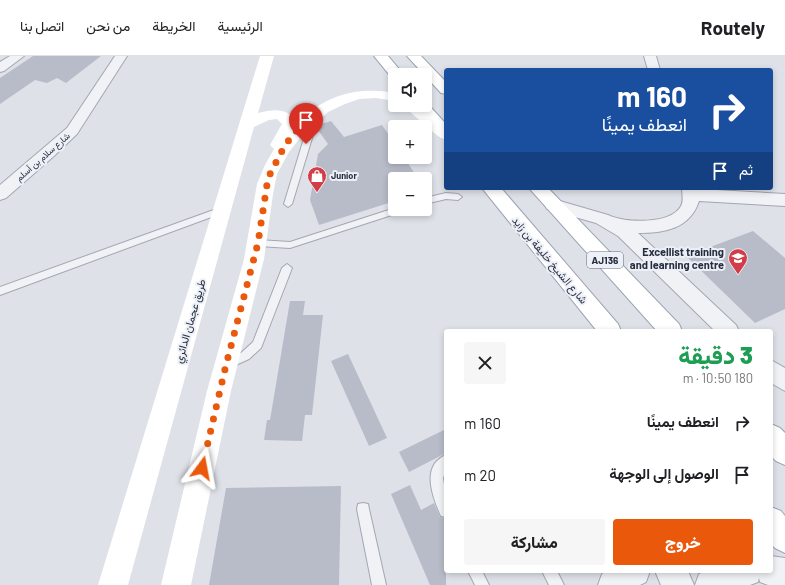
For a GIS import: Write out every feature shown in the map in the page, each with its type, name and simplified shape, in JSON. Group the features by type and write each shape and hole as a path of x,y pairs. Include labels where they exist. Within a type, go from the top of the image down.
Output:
{"main road":[{"name":"طريق عجمان الدائري","path":"113,585 267,56"},
{"path":"404,56 417,68"},
{"path":"414,56 444,88"},
{"path":"425,56 434,68 444,88"},
{"path":"382,58 390,68"},
{"path":"432,80 444,88"},
{"path":"176,585 226,365 258,243 265,189 272,167 302,124 327,107 346,99 370,94 388,96"},
{"path":"419,112 444,132"},
{"path":"428,112 444,132"},
{"path":"247,125 261,117 272,115 286,118 290,124 266,165 264,181 265,189"},
{"name":"شارع الشيخ خليفة بن زايد","path":"492,190 608,329"},
{"name":"AJ136","path":"540,190 669,329"},
{"path":"773,439 785,452"},
{"path":"773,523 785,538"}],"street":[{"path":"0,68 18,56"},
{"name":"شارع سلام بن أسلم","path":"0,194 50,153 72,131 121,56"},
{"path":"650,56 653,68"},
{"path":"615,225 633,228 656,227 686,214 692,205 691,192 785,200"},
{"path":"553,205 602,219 615,225 632,238 727,329"},
{"path":"649,255 648,238 656,227"},
{"path":"773,372 785,381"},
{"path":"773,571 785,573"},
{"path":"613,585 632,573"},
{"path":"671,573 679,585"},
{"path":"710,585 730,575 738,573"}],"lane":[{"path":"288,204 310,135 307,128 302,124"},
{"path":"432,199 446,196 458,197"},
{"path":"0,290 222,210"},
{"path":"258,243 290,245 388,214"},
{"path":"226,365 245,356 257,345 287,268"},
{"path":"444,464 437,473 436,484 444,507"},
{"path":"363,509 379,585"},
{"path":"476,573 482,585"},
{"path":"550,573 557,585"}],"building":[{"path":"33,56 101,56 66,83 57,78 47,83 35,80 0,104 0,78"},
{"path":"331,121 344,137 382,125 388,134 388,164 408,164 414,172 388,172 388,203 319,225 310,200 318,154 328,144 315,126"},
{"path":"753,231 785,258 785,309 755,323 686,256"},
{"path":"290,301 305,301 303,315 323,315 312,415 305,415 302,441 264,440 267,420 270,420"},
{"path":"348,354 387,438 369,446 331,361"},
{"path":"444,430 444,454 409,472 399,452"},
{"path":"410,485 421,510 434,503 440,517 444,518 444,573 446,573 446,585 430,585 391,494"},
{"path":"341,486 339,585 209,585 226,488"}],"place":[{"name":"Junior","path":"317,193"},
{"name":"Excellist training and learning centre","path":"738,275"}],"route":[{"path":"202,468 226,365 258,243 265,189 268,178 272,167 285,145 302,124 307,128 310,135 306,144"}]}
